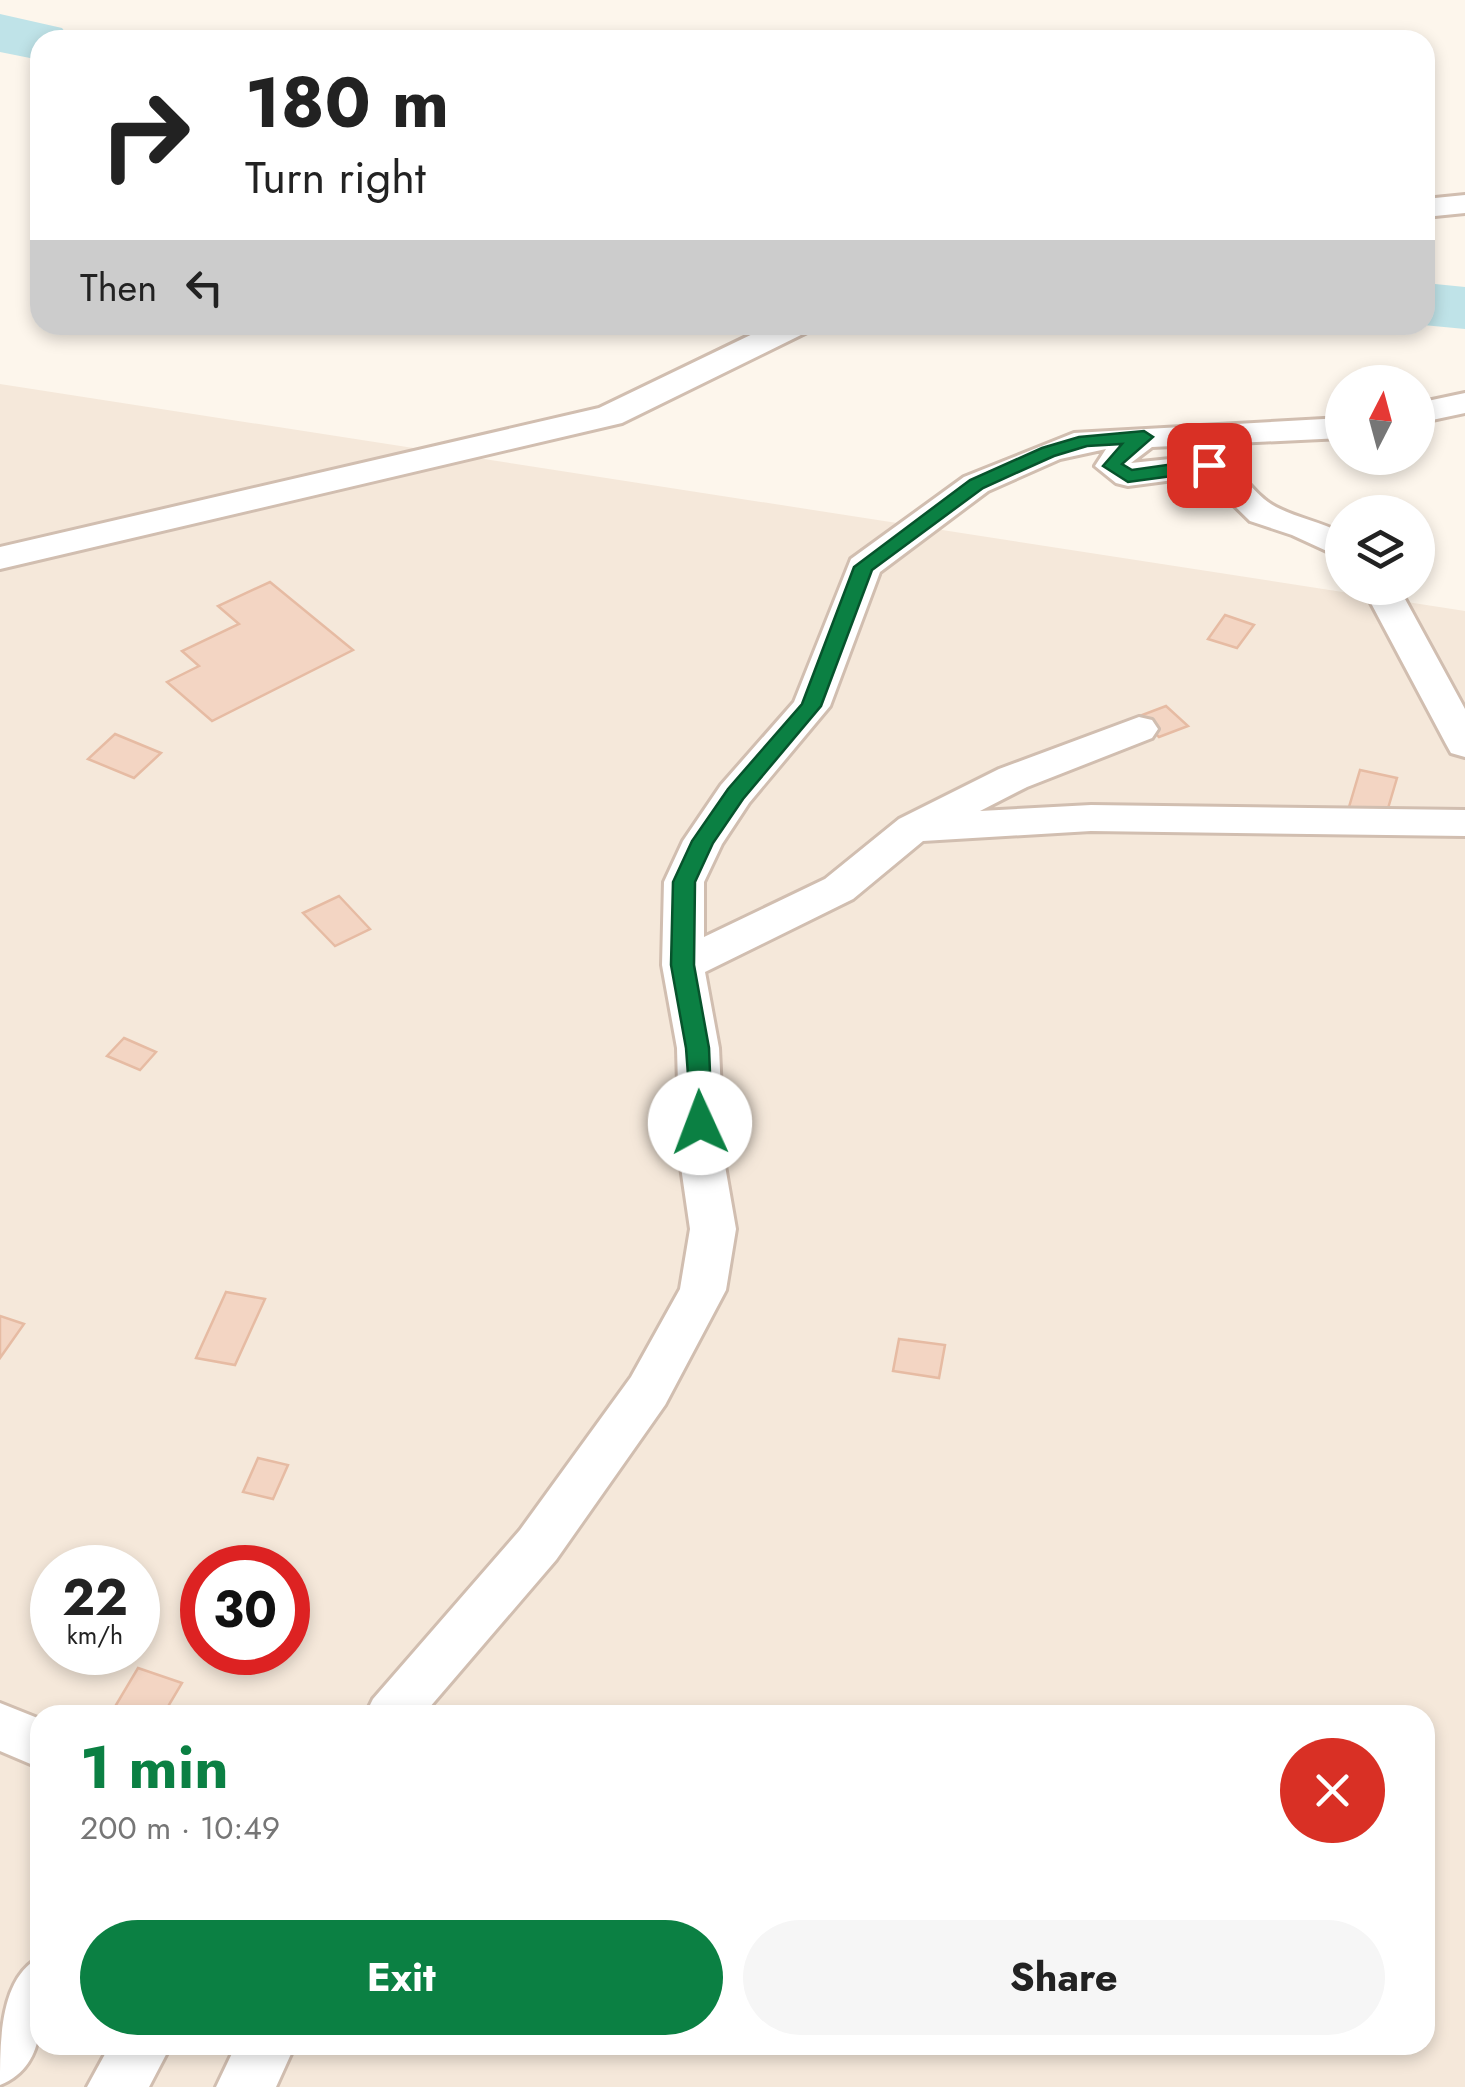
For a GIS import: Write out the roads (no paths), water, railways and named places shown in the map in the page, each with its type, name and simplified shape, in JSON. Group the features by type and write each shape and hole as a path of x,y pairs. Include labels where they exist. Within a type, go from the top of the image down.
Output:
{"street":[{"path":"1435,207 1465,204"},
{"path":"0,558 610,416 778,335"},
{"path":"1435,409 1465,403"},
{"path":"400,1705 538,1544 648,1391 704,1290 713,1229 702,1160 698,1048 682,965 684,882 703,841 736,794 811,706 864,567 976,484 1086,440 1325,429"},
{"path":"1144,437 1120,454 1112,466 1117,471 1128,476 1209,465 1221,472 1262,514 1325,538"},
{"path":"1390,605 1465,744"},
{"path":"682,965 839,889 913,828 1013,778 1139,729"},
{"path":"913,828 1091,818 1465,822"},
{"path":"0,1726 30,1740"},
{"path":"0,2057 30,2002"},
{"path":"116,2087 137,2055"},
{"path":"245,2087 262,2055"}],"waterway":[{"path":"0,33 30,39"},
{"path":"1435,305 1465,308"}]}
